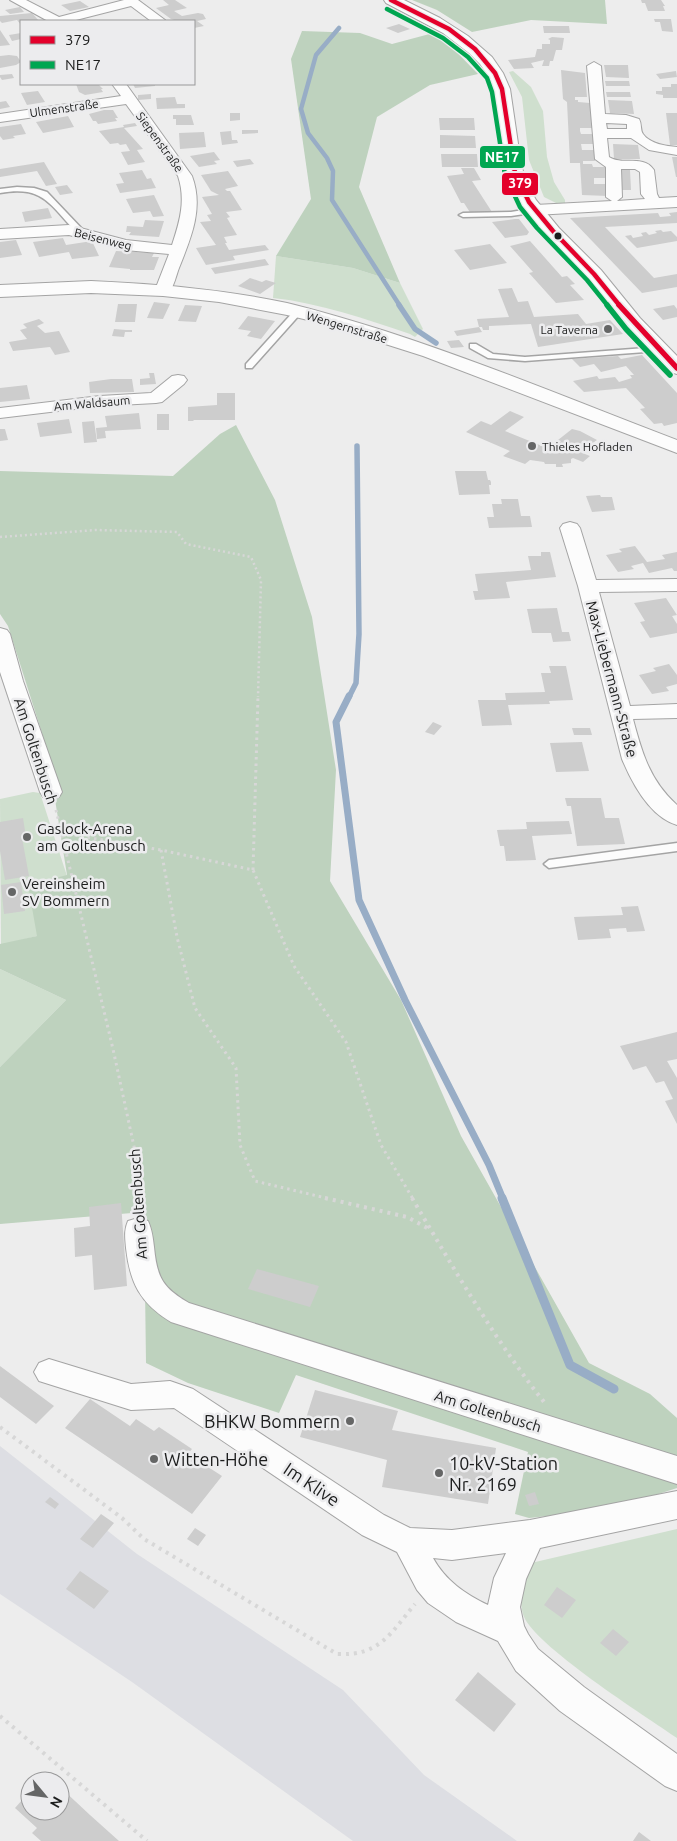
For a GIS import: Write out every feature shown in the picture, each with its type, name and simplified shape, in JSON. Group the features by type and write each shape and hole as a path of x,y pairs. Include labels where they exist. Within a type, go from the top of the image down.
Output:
{"main road":[{"path":"391,0 424,15 446,28 475,51 495,74 500,84 505,104 509,147 515,174 522,190 535,210 677,368"},
{"name":"Wengernstraße","path":"0,291 91,287 163,290 219,296 298,312 430,352 677,447"}],"street":[{"path":"16,0 56,20"},
{"path":"62,20 132,1 158,20"},
{"path":"594,66 602,160 613,165 643,166 647,170 649,194 655,204"},
{"name":"Siepenstraße","path":"121,85 188,182 190,194 189,208 163,290"},
{"name":"Ulmenstraße","path":"0,118 129,98"},
{"path":"600,126 634,134 642,141 660,150 677,151"},
{"path":"613,165 614,197"},
{"path":"535,210 677,202"},
{"name":"Beisenweg","path":"0,234 48,230 80,232 125,245 177,250"},
{"name":"Am Waldsaum","path":"0,413 156,398 178,380"},
{"name":"Max-Liebermann-Straße","path":"570,528 588,586 632,760 639,775 663,805 677,817"},
{"path":"588,586 677,585"},
{"name":"Am Goltenbusch","path":"0,634 13,681 51,792"},
{"path":"621,713 677,711"},
{"name":"Am Goltenbusch","path":"138,1229 146,1283 165,1305 181,1314 677,1470"},
{"name":"Im Klive","path":"49,1372 131,1397 170,1394 183,1398 373,1525 408,1542 452,1544 530,1535 677,1505"},
{"path":"530,1535 510,1578 504,1606 509,1630 527,1660 572,1699 677,1774"},
{"path":"408,1542 432,1584 472,1614 509,1630"}],"lane":[{"path":"0,191 19,189 38,191 44,194 80,232"},
{"path":"463,215 511,214 535,210"},
{"path":"249,366 298,312"},
{"path":"473,346 491,356 526,359 659,349"},
{"path":"549,864 677,847"}],"path":[{"path":"0,537 96,530 176,532 186,544 251,557 261,580 252,870 294,966 346,1042 381,1145 431,1230 524,1377 574,1438"},
{"name":"Am Goltenbusch","path":"51,792 114,1048 135,1151 138,1229"},
{"path":"62,833 161,850 252,870"},
{"path":"161,850 176,937 195,1008 236,1068 240,1145 255,1181 407,1217 431,1230"},
{"path":"0,1427 122,1518 144,1539 337,1654 350,1656 366,1654 377,1647 432,1584"},
{"path":"0,1716 147,1841"}],"shaded area":[{"path":"0,1446 137,1554 343,1690 424,1775 517,1841 353,1841 132,1682 0,1594"}],"green space":[{"path":"412,0 605,0 607,24 531,20 472,32 437,10"},
{"path":"302,31 360,33 392,44 437,32 478,74 430,85 377,117 359,187 400,283 353,268 276,256 311,199 291,59"},
{"path":"513,71 531,87 543,111 547,157 554,182 565,203 556,203 544,197 529,160 522,97 509,72"},
{"path":"276,256 353,268 400,283 423,329 415,337 342,312 291,300 273,298"},
{"path":"236,425 275,500 312,617 336,770 330,881 401,1000 461,1136 589,1363 650,1394 677,1418 677,1488 612,1509 529,1518 515,1514 528,1452 296,1375 279,1413 188,1383 146,1363 144,1212 0,1224 0,1067 66,1000 0,969 0,944 37,936 28,885 67,875 47,749 8,626 0,614 0,471 173,476 220,434"},
{"name":"Gaslock-Arena am Goltenbusch","path":"33,792 40,793 67,876 37,936 1,945 0,799"},
{"path":"0,969 66,1000 0,1067"},
{"path":"677,1529 677,1738 617,1698 546,1643 530,1627 523,1614 521,1594 531,1563"}],"building":[{"path":"163,0 175,0 187,8 174,11 182,16 203,14 206,19 197,21 204,26 195,28 195,20 171,19 156,8 169,5"},
{"path":"641,0 661,0 665,6 663,6 665,11 648,11 645,3 642,3"},
{"path":"80,1 89,7 70,11 61,5"},
{"path":"20,7 24,12 10,14 5,10"},
{"path":"32,13 38,20 20,20 20,24 17,20 2,23 0,16"},
{"path":"654,19 671,19 673,32 662,31 660,22 655,22"},
{"path":"399,24 410,29 398,33 386,28"},
{"path":"543,26 569,26 570,33 544,33"},
{"path":"0,30 10,45 0,46"},
{"path":"20,33 20,39 12,41 9,35"},
{"path":"552,37 564,38 562,50 556,50 553,61 550,61 549,66 542,66 544,60 531,63 534,68 514,69 508,60 535,57 537,49 542,49 542,44 550,44 548,39"},
{"path":"0,56 17,56 20,63 0,68"},
{"path":"604,65 628,65 629,78 606,77"},
{"path":"561,70 585,73 587,97 575,97 575,100 590,103 593,128 580,128 580,131 581,134 592,134 594,144 581,144 582,150 594,150 595,161 583,161 583,164 592,164 593,167 605,167 606,178 594,178 594,184 606,184 608,196 582,195 580,163 570,163 567,102 563,99"},
{"path":"676,71 677,77 660,79 656,74"},
{"path":"12,74 14,78 2,80 0,77 0,75"},
{"path":"605,81 629,81 630,86 606,86"},
{"path":"671,84 677,84 677,98 663,98 663,95 656,94 656,91 662,91 662,87 671,87"},
{"path":"76,85 99,85 103,89 101,89 103,92 85,95 79,92"},
{"path":"134,85 155,85 155,86 135,88"},
{"path":"38,91 45,102 27,105 21,93"},
{"path":"606,92 630,92 631,97 607,97"},
{"path":"151,94 151,99 138,100 138,95"},
{"path":"175,97 177,104 185,104 185,108 157,109 156,98"},
{"path":"608,100 632,101 634,114 610,113"},
{"path":"6,101 10,107 0,109 0,102"},
{"path":"113,110 118,118 115,118 117,121 98,124 96,121 93,121 89,114"},
{"path":"230,113 240,113 240,120 230,121"},
{"path":"666,113 677,113 677,145 670,145"},
{"path":"173,115 191,115 194,125 176,125 176,119 173,119"},
{"path":"68,116 74,127 43,133 36,122"},
{"path":"439,118 474,118 475,130 440,130"},
{"path":"135,123 137,126 124,128 143,149 137,150 145,162 128,165 121,152 130,151 126,144 110,144 99,131 124,127 123,125"},
{"path":"21,124 26,134 3,140 0,136 0,127"},
{"path":"242,130 258,130 258,133 242,134"},
{"path":"231,131 232,140 237,140 238,143 222,145 220,132"},
{"path":"204,132 206,147 180,149 179,133"},
{"path":"440,135 475,136 476,148 440,148"},
{"path":"613,144 638,145 640,159 614,159"},
{"path":"214,152 220,160 214,161 217,164 199,167 190,156"},
{"path":"441,154 477,154 478,167 442,167"},
{"path":"672,157 677,157 677,177 676,177"},
{"path":"250,159 254,164 237,167 233,161"},
{"path":"44,162 57,184 46,186 37,171 0,177 0,169"},
{"path":"461,168 474,168 481,180 472,181 492,212 471,214 464,203 461,203 447,176 464,174"},
{"path":"616,169 630,170 631,190 618,190"},
{"path":"142,170 147,179 151,178 156,188 120,193 116,184 124,183 119,173"},
{"path":"228,171 238,186 225,189 230,191 242,210 226,212 230,217 227,218 237,235 224,237 227,243 225,243 229,250 265,245 269,250 233,256 235,260 206,265 196,248 216,245 200,222 211,221 207,215 212,214 202,197 219,195 211,191 201,175"},
{"path":"67,185 73,193 60,195 55,187"},
{"path":"154,195 164,216 153,217 150,211 133,213 126,199"},
{"path":"48,208 52,218 25,222 22,212"},
{"path":"677,212 677,223 605,227 654,278 677,274 677,287 642,293 570,218 658,213 660,217 671,216 669,213"},
{"path":"519,219 529,232 527,235 505,238 492,222"},
{"path":"145,220 164,221 159,237 129,235 131,232 126,232 127,226 143,227"},
{"path":"661,230 663,232 671,231 677,237 677,241 637,248 625,236 631,235 633,238 643,236 641,233 646,232 649,235"},
{"path":"63,238 66,245 92,241 99,256 72,259 69,252 39,257 33,242"},
{"path":"16,240 22,255 0,258 0,242"},
{"path":"530,241 562,277 567,276 575,284 570,285 584,300 556,303 529,273 533,272 510,246"},
{"path":"490,244 507,263 470,270 454,250"},
{"path":"116,251 154,253 152,257 159,257 154,270 130,270 109,267"},
{"path":"265,259 269,265 215,274 211,268"},
{"path":"250,278 262,282 266,280 276,283 260,294 238,286"},
{"path":"512,288 518,302 528,301 534,317 578,314 586,324 610,320 623,334 538,347 531,324 489,326 489,330 483,330 482,327 479,327 477,319 509,317 498,289"},
{"path":"154,302 170,304 163,319 147,318"},
{"path":"118,304 137,304 135,322 115,322"},
{"path":"185,305 202,306 196,322 178,321"},
{"path":"674,305 677,309 677,317 663,320 653,309"},
{"path":"248,316 275,321 261,339 247,336 251,331 238,329"},
{"path":"39,319 44,323 37,326 45,333 59,331 70,352 55,355 50,347 13,351 9,342 27,339 20,330 27,328 23,324"},
{"path":"479,327 482,332 457,336 454,331"},
{"path":"114,329 132,330 132,332 125,332 124,337 112,336"},
{"path":"459,340 464,347 451,348 447,341"},
{"path":"642,355 677,393 677,423 664,426 662,423 654,424 640,409 645,408 626,388 584,392 573,381 597,376 599,379 615,377 619,382 632,378 630,375 634,375 626,366 601,372 594,364 580,367 572,359 618,356 621,359"},
{"path":"149,373 154,373 156,384 140,385 140,379 150,378"},
{"path":"132,379 134,392 90,393 89,382"},
{"path":"27,385 30,399 0,402 0,388"},
{"path":"217,393 235,393 235,420 188,421 188,407 217,405"},
{"path":"510,411 524,417 505,431 547,448 551,445 566,452 573,446 559,443 561,441 558,440 572,429 580,431 597,440 580,452 590,456 583,462 573,458 571,463 562,464 563,467 530,460 525,464 503,456 510,451 466,432 481,421 491,425"},
{"path":"139,413 141,429 105,431 106,438 97,439 96,428 107,427 105,416"},
{"path":"157,414 169,414 169,430 157,430"},
{"path":"69,419 72,433 40,437 37,423"},
{"path":"94,421 97,442 84,443 82,422"},
{"path":"0,429 5,429 8,440 0,441"},
{"path":"455,471 486,471 488,480 491,482 491,485 489,485 490,494 459,495"},
{"path":"600,495 601,497 612,497 615,510 592,512 586,496"},
{"path":"501,499 518,499 521,516 530,516 532,527 489,528 487,517 494,517 492,504 502,504"},
{"path":"635,546 647,562 665,559 662,555 677,552 677,571 674,571 672,568 649,573 643,563 631,566 634,569 618,572 606,555 622,552 619,549"},
{"path":"541,552 550,552 556,577 506,582 510,598 475,600 473,591 478,591 475,574 531,570 528,556 541,556"},
{"path":"666,598 677,615 672,616 677,624 677,633 650,638 640,622 645,621 634,603"},
{"path":"557,608 562,632 569,632 571,641 553,642 551,633 532,633 527,609"},
{"path":"669,664 677,675 677,684 666,687 669,691 652,694 639,675 656,671 653,668"},
{"path":"549,666 566,666 573,700 549,701 550,704 508,705 512,725 482,726 478,700 506,700 505,693 545,692 541,673 551,673"},
{"path":"433,722 442,726 434,735 425,732"},
{"path":"572,728 590,728 592,735 574,735"},
{"path":"582,742 589,771 556,772 550,743"},
{"path":"565,798 601,798 605,818 619,818 625,844 577,846 571,806 567,806"},
{"path":"23,818 26,837 22,838 29,876 5,880 0,851 0,822"},
{"path":"569,821 572,834 532,836 536,860 506,861 504,846 500,846 497,830 527,829 526,822"},
{"name":"Vereinsheim SV Bommern","path":"21,882 25,911 4,914 1,885"},
{"path":"638,906 645,931 627,932 626,928 609,929 611,938 578,940 574,917 623,915 621,907"},
{"path":"677,1032 677,1059 667,1061 677,1078 677,1124 665,1101 673,1099 664,1081 656,1083 646,1066 633,1070 620,1046"},
{"path":"121,1203 127,1286 94,1290 92,1255 75,1257 74,1228 90,1226 89,1207"},
{"path":"257,1269 319,1286 310,1307 248,1289"},
{"path":"0,1366 54,1406 36,1424 0,1397"},
{"path":"315,1390 398,1411 392,1430 496,1448 488,1504 382,1487 387,1460 300,1437"},
{"name":"Witten-Höhe","path":"90,1399 130,1426 136,1419 154,1431 159,1427 192,1449 188,1454 222,1476 192,1514 65,1428"},
{"path":"535,1492 539,1504 529,1506 525,1495"},
{"path":"50,1497 59,1504 55,1509 45,1502"},
{"path":"101,1514 114,1523 93,1548 80,1539"},
{"path":"195,1528 206,1535 198,1546 187,1539"},
{"path":"80,1571 109,1591 94,1609 66,1589"},
{"path":"557,1587 576,1600 562,1618 544,1605"},
{"path":"613,1629 629,1642 616,1656 600,1643"},
{"path":"478,1672 516,1704 494,1732 455,1700"},
{"path":"70,1796 119,1841 41,1841 32,1833 37,1828 29,1821 70,1821"},
{"path":"20,1802 20,1813 15,1808"},
{"path":"639,1832 651,1841 633,1841"}],"waterway":[{"path":"339,28 316,55 301,109 308,133 327,158 333,171 332,200 400,306"},
{"path":"399,305 415,329 436,343"},
{"path":"349,697 356,683 359,634 357,446"},
{"path":"349,696 336,722 359,900 405,1000 489,1165 503,1199"},
{"path":"502,1198 570,1365 614,1389"}],"transit line":[{"name":"379","path":"391,0 449,29 475,49 486,61 495,73 502,89 515,173 529,202 553,231 594,274 633,322 677,368"},
{"name":"NE17","path":"387,9 443,38 468,57 487,78 492,92 505,175 520,207 537,228 587,280 626,329 670,375"}],"place":[{"name":"La Taverna","path":"608,329"},
{"name":"Thieles Hofladen","path":"532,446"},
{"name":"Gaslock-Arena am Goltenbusch","path":"27,837"},
{"name":"Vereinsheim SV Bommern","path":"12,892"},
{"name":"BHKW Bommern","path":"350,1421"},
{"name":"Witten-Höhe","path":"154,1459"},
{"name":"10-kV-Station Nr. 2169","path":"439,1473"}]}
